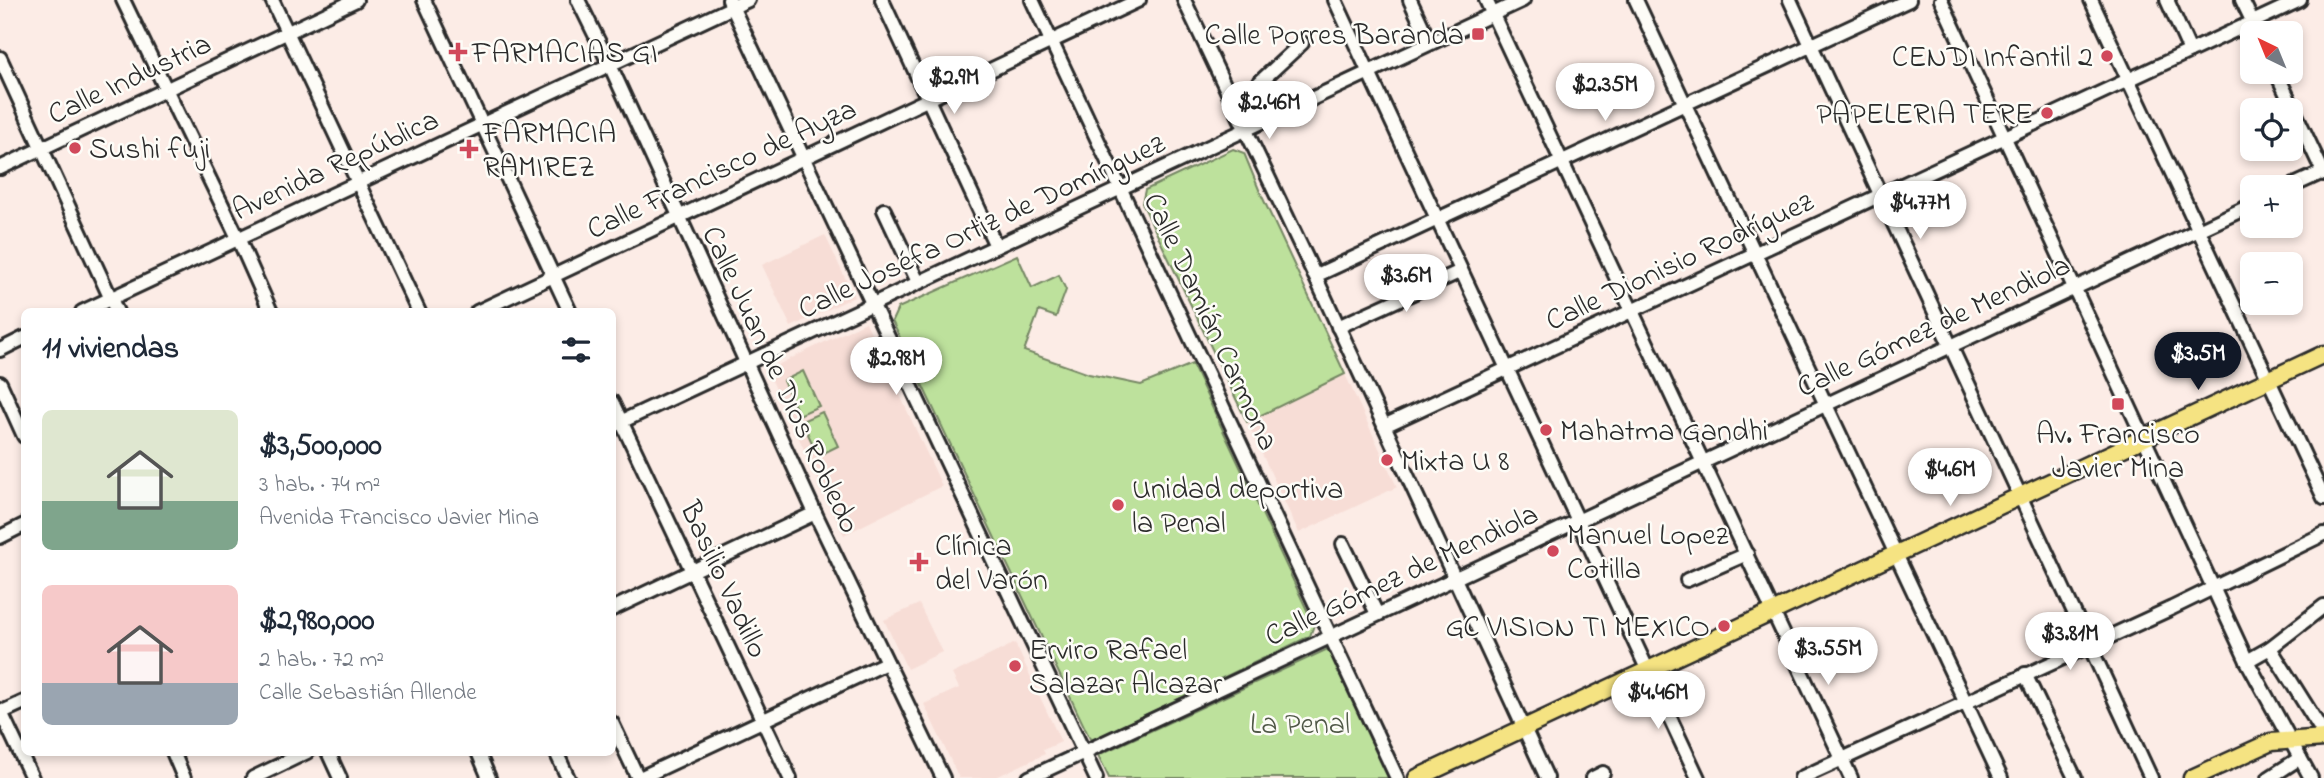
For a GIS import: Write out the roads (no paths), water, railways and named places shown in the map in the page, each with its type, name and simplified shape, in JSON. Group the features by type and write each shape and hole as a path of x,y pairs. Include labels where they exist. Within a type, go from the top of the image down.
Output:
{"main road":[{"path":"1417,778 2324,354"},
{"path":"2192,778 2287,734 2324,736"}],"street":[{"path":"123,0 269,308"},
{"path":"272,0 417,308"},
{"name":"Calle Industria","path":"0,168 356,0"},
{"path":"424,0 568,308"},
{"name":"Calle Juan de Dios Robledo","path":"578,0 815,513 943,778"},
{"name":"Avenida República","path":"90,308 610,65 730,4 748,0"},
{"path":"881,0 996,246"},
{"name":"Calle Damián Carmona","path":"1032,0 1397,778"},
{"name":"Calle Francisco de Ayza","path":"485,308 1139,0"},
{"path":"1184,0 1547,778"},
{"path":"1335,0 1698,778"},
{"path":"1410,0 1430,43"},
{"path":"1486,0 1851,778"},
{"name":"Calle Joséfa Ortiz de Domínguez","path":"617,424 1523,0"},
{"path":"1636,0 2001,778"},
{"path":"1790,0 2151,778"},
{"path":"1315,276 1909,0"},
{"path":"1941,0 2247,661 2311,778"},
{"path":"2091,0 2324,498"},
{"path":"2167,0 2190,51"},
{"path":"2242,0 2252,21"},
{"name":"Calle Dionisio Rodríguez","path":"2266,21 2300,0"},
{"path":"730,4 1096,778"},
{"name":"Calle Dionisio Rodríguez","path":"1384,426 2190,51 2240,33"},
{"path":"1234,106 1302,43"},
{"path":"0,58 115,308"},
{"path":"2282,84 2323,173 2303,181"},
{"path":"884,209 918,282"},
{"name":"Calle Gómez de Mendiola","path":"1029,778 2240,210"},
{"path":"1338,327 1461,271"},
{"path":"0,350 21,340"},
{"path":"0,383 21,429"},
{"name":"Basilio Vadillo","path":"617,424 692,571 790,778"},
{"path":"616,607 815,513"},
{"path":"0,537 21,526"},
{"path":"1801,778 2172,608 2324,534"},
{"path":"1343,544 1377,614"},
{"path":"1687,580 1747,554"},
{"path":"2247,661 2270,648 2324,606"},
{"path":"2270,648 2324,736"},
{"path":"616,731 639,778 886,663"},
{"path":"2025,674 2075,778"},
{"path":"21,703 0,712 21,755"},
{"path":"21,756 32,778"},
{"path":"175,756 184,778"},
{"path":"253,778 299,756"},
{"path":"330,756 340,778"},
{"path":"480,756 489,778"},
{"path":"558,756 568,778"},
{"path":"2269,778 2300,758"}],"place":[{"name":"Calle Porres Baranda","path":"1478,34"},
{"name":"FARMACIAS GI","path":"458,52"},
{"name":"CENDI Infantil 2","path":"2107,56"},
{"name":"PAPELERIA TERE","path":"2047,113"},
{"name":"Sushi fuji","path":"75,148"},
{"name":"FARMACIA RAMIREZ","path":"469,149"},
{"name":"Av. Francisco Javier Mina","path":"2118,404"},
{"name":"Mahatma Gandhi","path":"1546,430"},
{"name":"Mixta U 8","path":"1387,460"},
{"name":"Unidad deportiva la Penal","path":"1118,505"},
{"name":"Manuel Lopez Cotilla","path":"1553,551"},
{"name":"Clínica del Varón","path":"919,562"},
{"name":"GC VISION TI MEXICO","path":"1724,626"},
{"name":"Erviro Rafael Salazar Alcazar","path":"1015,666"}],"park label":[{"name":"La Penal","path":"1300,723"}]}
